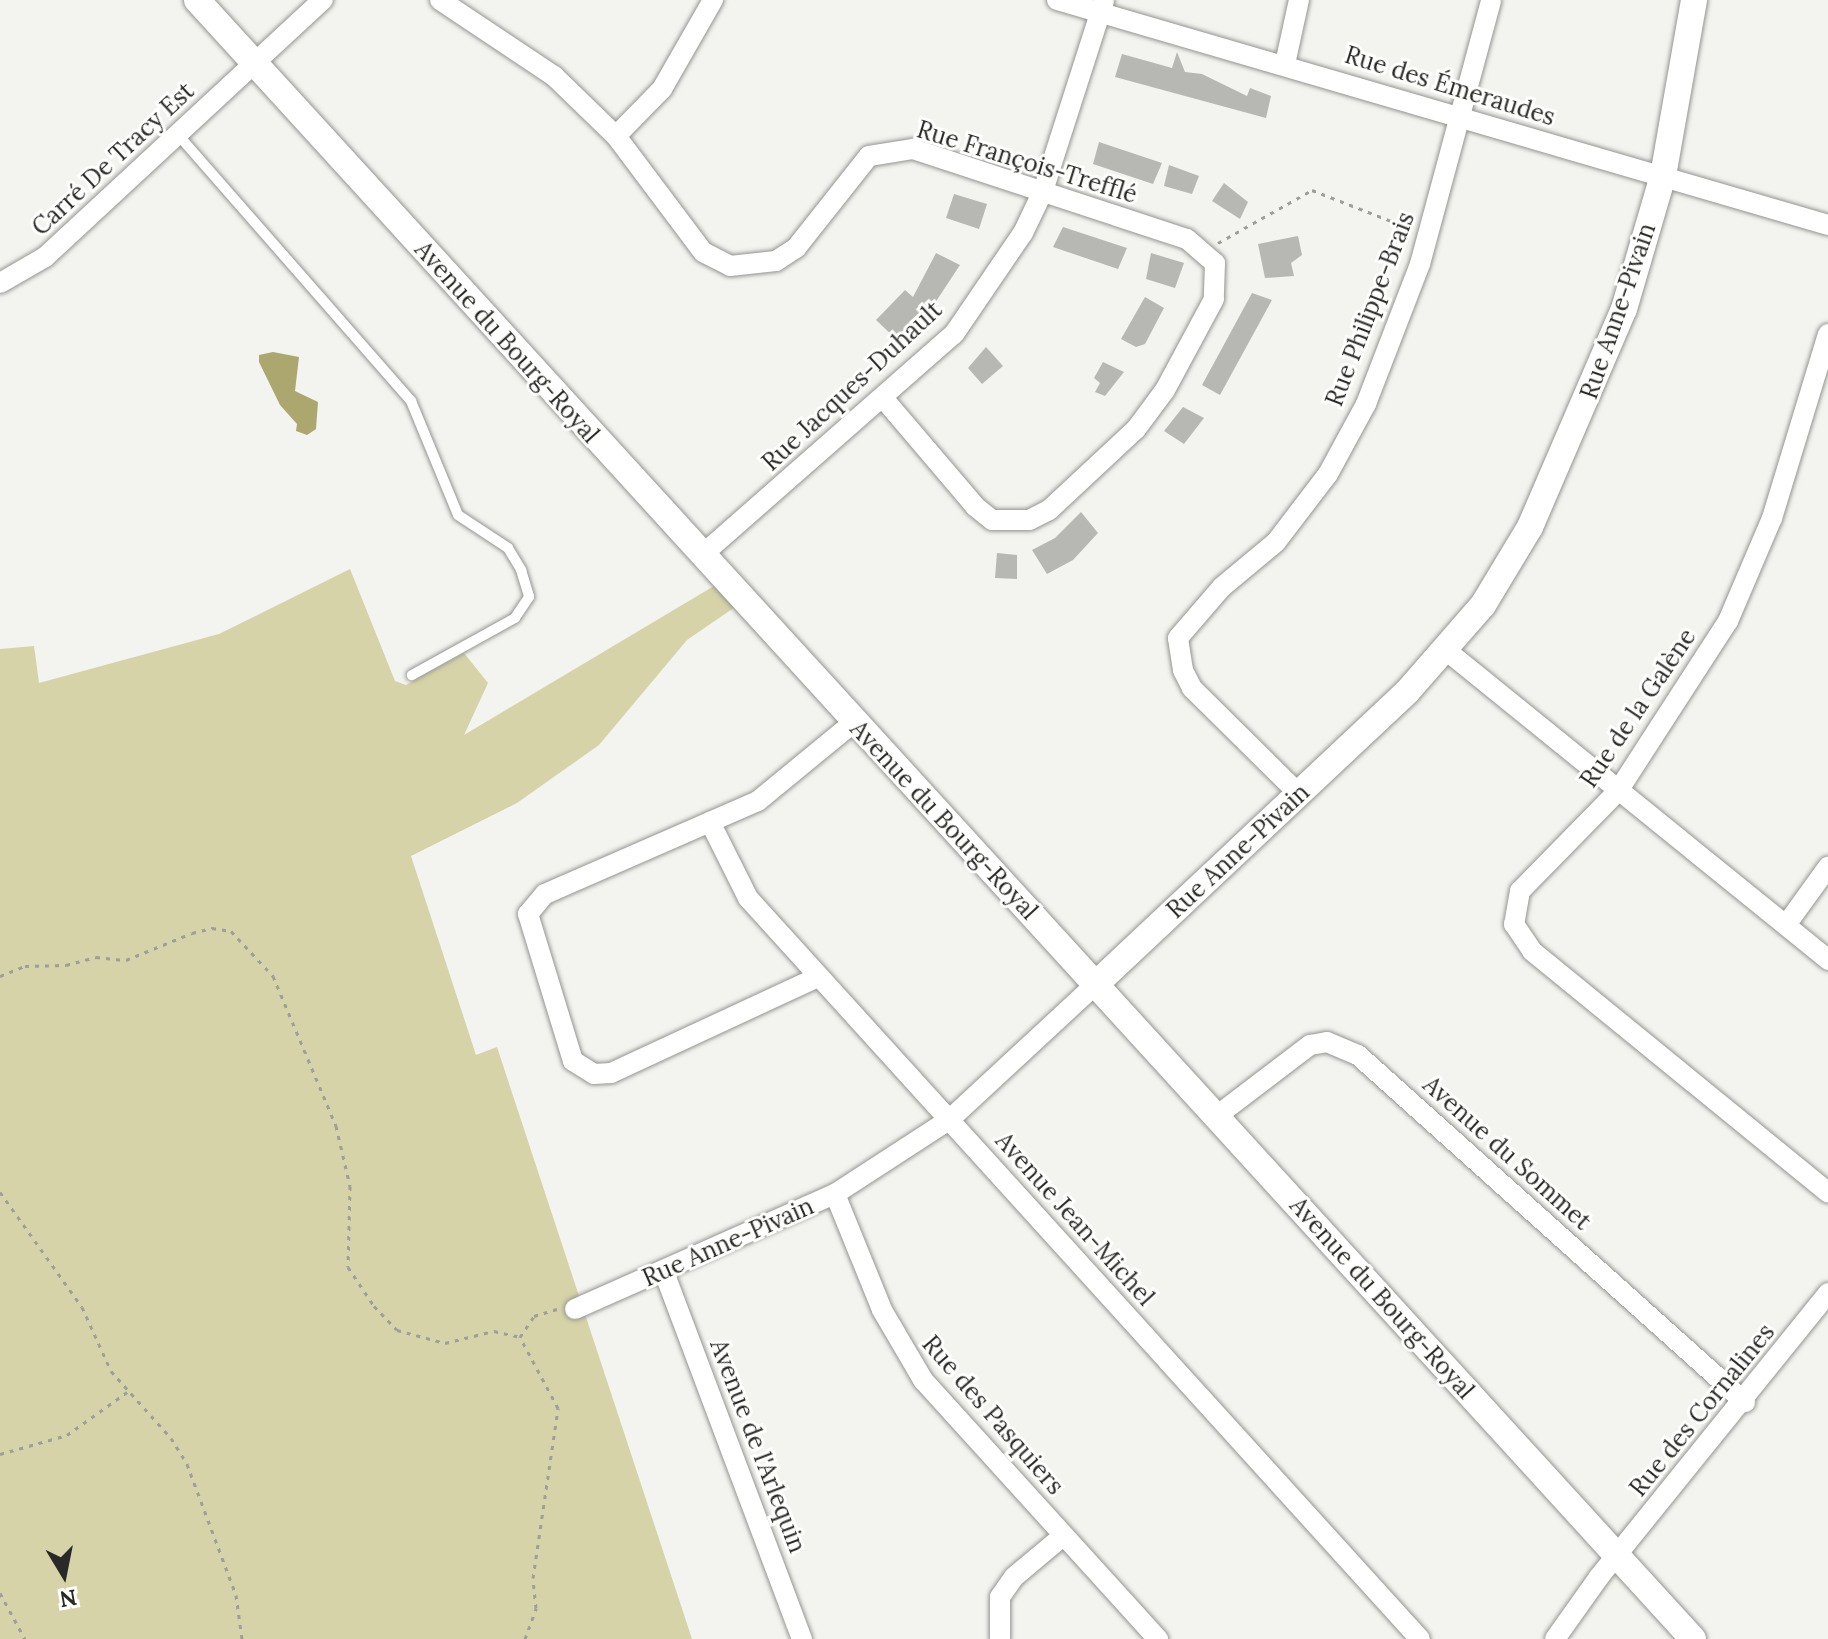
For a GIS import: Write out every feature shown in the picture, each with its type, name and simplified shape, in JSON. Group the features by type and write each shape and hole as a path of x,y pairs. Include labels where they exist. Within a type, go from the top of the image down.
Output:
{"street":[{"name":"Avenue du Bourg-Royal","path":"197,0 853,723 1218,1115 1616,1559 1693,1639"},
{"name":"Carré De Tracy Est","path":"0,283 45,257 180,137 253,63 323,0"},
{"name":"Rue François-Trefflé","path":"440,0 554,76 616,136 703,252 730,266 754,267 796,248 853,171 869,156 891,150 913,149 1187,239 1205,250"},
{"path":"616,136 662,89 713,0"},
{"name":"Rue des Émeraudes","path":"1057,0 1102,6 1461,118 1828,225"},
{"path":"1285,64 1299,0"},
{"name":"Rue Philippe-Brais","path":"1299,794 1192,688 1183,670 1178,638 1213,596 1276,542 1328,474 1366,404 1428,235 1491,0"},
{"name":"Rue Anne-Pivain","path":"575,1309 835,1194 949,1120 1299,794 1447,651 1483,605 1530,527 1624,309 1663,176 1694,0"},
{"name":"Rue Jacques-Duhault","path":"702,555 954,334 1023,233 1043,191 1102,6"},
{"path":"883,398 975,506 992,520 1029,520 1049,510 1136,429 1165,390 1214,299 1215,263 1205,250"},
{"name":"Rue de la Galène","path":"1828,334 1772,518 1728,621 1618,791 1520,891 1514,924 1520,940 1828,1192"},
{"path":"1447,651 1828,960"},
{"path":"818,977 611,1073 594,1074 573,1061 530,929 528,914 535,901 710,822 786,783 853,723"},
{"name":"Avenue Jean-Michel","path":"710,822 748,898 1420,1639"},
{"path":"1786,925 1828,867"},
{"name":"Avenue du Sommet","path":"1218,1115 1310,1045 1327,1042 1358,1055 1745,1402"},
{"name":"Rue des Pasquiers","path":"835,1194 902,1350 1063,1536 1158,1639"},
{"name":"Avenue de l'Arlequin","path":"664,1272 802,1639"},
{"name":"Rue des Cornalines","path":"1555,1639 1828,1293"},
{"path":"1000,1639 1000,1597 1014,1577 1063,1536"}],"lane":[{"path":"180,137 411,401 458,515 508,548 521,570 529,597 515,618 412,675"}],"path":[{"path":"1205,250 1312,190 1428,235"},
{"path":"0,976 25,966 66,965 96,957 126,960 192,933 231,931 273,976 336,1126 350,1186 348,1267 374,1306 397,1330 445,1343 494,1331 520,1337 558,1408 533,1578 536,1608 525,1639"},
{"path":"0,1192 50,1256 127,1392 171,1438 187,1464 236,1595 242,1639"},
{"path":"520,1337 534,1316 575,1309"},
{"path":"0,1454 67,1435 127,1392"},
{"path":"0,1593 25,1639"}],"shaded area":[{"path":"273,352 299,357 295,391 318,402 316,429 307,435 296,431 297,424 280,405 259,362 259,355"},
{"path":"350,569 395,681 406,685 464,653 488,683 464,735 719,583 735,607 687,640 599,745 517,803 411,856 476,1055 497,1047 692,1639 0,1639 0,649 34,646 39,683 219,634"}],"building":[{"path":"1177,52 1185,72 1202,74 1247,96 1250,88 1271,96 1266,118 1115,77 1122,54 1172,68"},
{"path":"1099,142 1162,163 1153,184 1093,164"},
{"path":"1169,165 1199,176 1192,194 1164,186"},
{"path":"1224,183 1248,202 1240,219 1212,201"},
{"path":"954,194 987,204 979,229 946,218"},
{"path":"1063,227 1127,248 1118,269 1053,247"},
{"path":"1298,236 1302,255 1291,263 1294,276 1265,278 1258,244"},
{"path":"936,253 960,265 933,306 895,338 876,320 905,290 913,297"},
{"path":"1151,253 1184,263 1175,288 1146,279"},
{"path":"1252,293 1272,300 1220,395 1202,385"},
{"path":"1145,297 1164,308 1145,344 1136,347 1121,339"},
{"path":"986,347 1003,366 982,384 968,368"},
{"path":"1103,362 1124,372 1105,396 1095,392 1100,383 1094,378"},
{"path":"1183,407 1204,418 1184,444 1164,431"},
{"path":"1081,512 1098,533 1073,560 1047,574 1032,550 1055,538"},
{"path":"997,553 1017,555 1017,579 995,578"}]}
